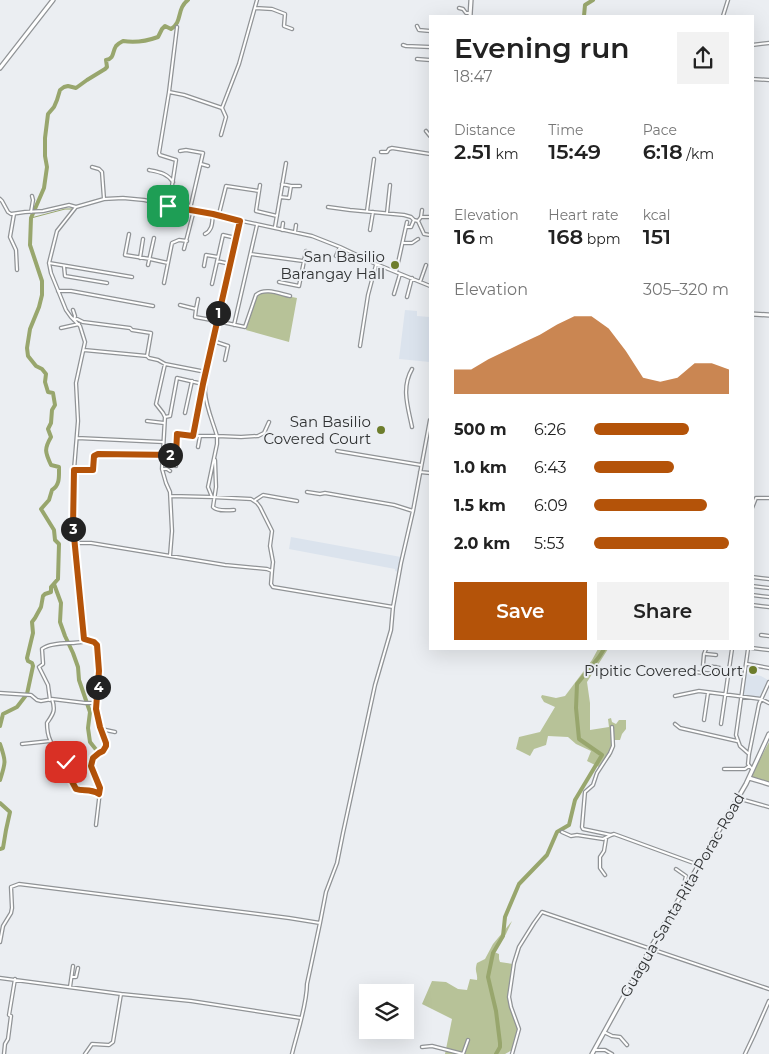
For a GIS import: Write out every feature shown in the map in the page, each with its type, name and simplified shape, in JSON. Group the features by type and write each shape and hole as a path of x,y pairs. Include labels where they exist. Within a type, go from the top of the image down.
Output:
{"main road":[{"path":"0,68 53,0"},
{"path":"470,15 472,0"},
{"path":"754,314 769,315"},
{"name":"Guagua-Santa Rita-Porac Road","path":"592,1054 650,949 738,798 769,734"},
{"path":"748,778 769,784"}],"street":[{"path":"221,135 226,117 222,108 239,64 257,0"},
{"path":"723,15 728,0"},
{"path":"255,8 272,9 285,14 284,26 292,29"},
{"path":"459,8 470,15"},
{"path":"417,26 419,30 429,31"},
{"path":"166,211 176,160 158,153 169,92 177,27"},
{"path":"754,45 769,43"},
{"path":"403,45 429,47"},
{"path":"417,59 429,60"},
{"path":"754,79 769,80"},
{"path":"169,92 222,108"},
{"path":"426,131 429,135"},
{"path":"381,152 387,152 392,148 429,154"},
{"path":"180,151 204,153 190,209"},
{"path":"366,211 374,160"},
{"path":"275,228 286,163"},
{"path":"201,164 208,166"},
{"path":"92,167 102,172 104,199"},
{"path":"149,170 167,175 173,182"},
{"path":"282,184 300,186"},
{"path":"260,185 256,212 277,216"},
{"path":"219,215 226,186 259,191"},
{"path":"280,197 289,198 291,186"},
{"path":"387,213 390,186"},
{"path":"32,196 32,212"},
{"path":"0,199 8,212 14,214 38,212 69,205 76,207 104,199 136,199 190,209 194,212 219,215 317,237 429,286"},
{"path":"76,207 57,231 49,263 51,273 68,313 79,324 85,339 76,383 78,422 72,504 84,639"},
{"path":"328,207 410,216 418,221"},
{"path":"160,208 175,214"},
{"path":"418,221 422,210"},
{"path":"184,249 194,212"},
{"path":"370,230 373,212"},
{"path":"14,214 10,237 16,250 17,270"},
{"path":"205,234 211,228 213,215"},
{"path":"421,217 429,218"},
{"path":"406,227 411,227 414,220"},
{"path":"193,436 240,221"},
{"path":"418,221 424,234 429,235"},
{"path":"396,272 407,222"},
{"path":"282,230 283,223"},
{"path":"234,325 257,224"},
{"path":"295,232 296,224"},
{"path":"129,234 125,255 168,263"},
{"path":"212,284 223,235 236,238"},
{"path":"148,265 154,238"},
{"path":"140,258 143,239"},
{"path":"403,242 411,243 418,239"},
{"path":"164,283 173,242 179,240 186,241"},
{"path":"336,256 340,247"},
{"path":"279,282 299,286 306,251"},
{"path":"250,253 303,261"},
{"path":"204,266 206,255 218,257"},
{"path":"218,261 230,264"},
{"path":"49,263 132,277"},
{"path":"360,346 368,295 376,264"},
{"path":"420,282 426,265"},
{"path":"64,266 65,276 107,283"},
{"path":"394,294 400,274"},
{"path":"407,297 412,278"},
{"path":"58,291 153,306"},
{"path":"61,297 67,291"},
{"path":"198,299 195,317 244,327 246,326 256,295 260,292 290,296"},
{"path":"180,305 196,309"},
{"path":"73,310 74,320"},
{"path":"74,320 152,333 147,356"},
{"path":"62,328 79,324"},
{"path":"213,341 228,346 225,360"},
{"path":"84,350 147,356 165,364 206,373"},
{"path":"165,364 156,404 165,417 162,469 170,492 172,532 170,556"},
{"path":"412,369 408,375 406,385 406,402 412,427"},
{"path":"165,417 170,416 177,378 204,384"},
{"path":"185,413 192,381"},
{"path":"204,384 217,444 208,487 213,497"},
{"path":"147,421 164,423"},
{"path":"176,466 177,434 193,436 258,436 264,433 269,422"},
{"path":"292,1054 326,892 337,863 373,694 391,630 393,606 429,424"},
{"path":"198,447 200,436"},
{"path":"77,438 163,442"},
{"path":"337,451 422,465"},
{"path":"74,470 93,470 94,456 96,455 176,455"},
{"path":"215,456 216,487 213,507 216,509 234,510"},
{"path":"162,469 170,471"},
{"path":"420,472 429,473"},
{"path":"307,492 325,493 394,505 413,511"},
{"path":"254,500 263,495 297,501"},
{"path":"170,496 254,500 260,507 272,531 270,550 273,558 271,584 274,587 393,606"},
{"path":"754,503 756,498 769,498"},
{"path":"75,543 91,543 272,571"},
{"path":"754,577 769,579"},
{"path":"754,586 769,588"},
{"path":"754,595 769,597"},
{"path":"754,605 769,607"},
{"path":"762,635 769,636"},
{"path":"84,639 82,642 45,646 42,649 44,662 39,667 48,685 55,709 46,723 50,741 54,749 61,752 63,759 68,763 68,774 76,789 91,790 99,794"},
{"path":"84,639 97,645 99,671 96,709 106,743 103,751 93,758 91,766 100,788 96,825"},
{"path":"754,648 769,650"},
{"path":"706,650 703,665 720,668"},
{"path":"721,724 732,650"},
{"path":"748,650 737,741 741,748 749,754"},
{"path":"704,654 716,655"},
{"path":"747,664 769,668"},
{"path":"683,671 715,674 716,667"},
{"path":"752,769 749,766 749,754 761,700 769,682"},
{"path":"675,696 694,692 709,692 761,700 769,703"},
{"path":"704,720 709,692"},
{"path":"0,693 31,695 36,700 97,703"},
{"path":"675,724 680,728 737,741"},
{"path":"612,727 613,746 597,773 593,785 585,792 583,829 585,831 616,835 699,865"},
{"path":"101,729 115,732"},
{"path":"22,744 50,741"},
{"path":"724,769 742,769 749,766"},
{"path":"738,798 769,807"},
{"path":"562,832 571,836 577,835 606,839"},
{"path":"605,875 600,868 600,857 604,851 606,839 611,834"},
{"path":"676,870 686,876 685,880 689,883"},
{"path":"0,942 3,926 12,908 11,887 19,884 320,923"},
{"path":"512,1054 519,1029 509,996 514,963 519,947 542,912 769,989"},
{"path":"70,987 73,966"},
{"path":"72,977 76,977 78,968"},
{"path":"0,978 121,994 186,1000 301,1018"},
{"path":"4,1054 8,1038 11,1016 9,1015 15,979"},
{"path":"85,1054 92,1044 108,1045 112,1042 121,994"},
{"path":"745,1054 769,1000"},
{"path":"604,1032 620,1037 627,1045"},
{"path":"422,1047 432,1046 463,1054 468,1040"},
{"path":"594,1049 605,1050 612,1054"}],"shaded area":[{"path":"405,310 417,311 417,316 429,317 429,362 399,359"},
{"path":"291,537 401,557 398,572 395,569 289,549"},
{"path":"746,673 761,676 768,680 759,698 743,695"}],"green space":[{"path":"267,292 297,298 289,342 246,330 258,293"},
{"path":"597,650 607,650 587,682 590,703 590,730 609,727 608,719 611,718 612,722 616,724 619,720 626,720 626,729 620,740 613,740 611,756 601,768 587,761 591,751 576,744 568,737 548,736 546,745 534,749 530,756 516,749 519,737 540,732 555,707 544,702 541,697 542,695 556,698 565,696"},
{"path":"769,742 769,783 750,778"},
{"path":"512,921 494,952 499,954 500,962 513,964 508,997 518,1029 512,1050 505,1054 445,1054 452,1019 422,1004 432,981 446,982 458,989 467,990 470,979 477,980 477,963 485,959 493,944"}],"waterway":[{"path":"0,726 3,714 17,707 27,694 33,666 27,658 33,633 32,622 41,607 43,596 51,592 51,587 58,579 59,544 55,540 54,530 41,509 49,500 52,490 59,480 59,467 51,465 46,451 51,437 48,429 55,405 53,393 48,392 45,382 46,374 28,356 27,348 30,329 42,295 42,281 30,245 31,218 44,188 47,167 45,138 48,114 54,107 60,90 68,86 76,88 105,69 107,67 106,60 112,56 116,46 120,43 123,41 145,41 158,37 165,26 171,29 175,26 182,7 188,0"},
{"path":"584,15 585,5 593,0"},
{"path":"31,218 65,209 72,209"},
{"path":"54,584 61,603 60,622 78,667 79,680 90,712 88,728 90,742 98,752"},
{"path":"496,1054 500,1043 496,1011 488,977 493,953 503,936 505,917 519,884 547,855 557,832 569,825 575,800 602,755 579,739 576,708 577,684 603,650"},
{"path":"0,744 4,762 0,780"},
{"path":"0,803 10,812 3,848 0,849"}],"place":[{"name":"San Basilio Barangay Hall","path":"395,265"},
{"name":"San Basilio Covered Court","path":"381,430"},
{"name":"Pipitic Covered Court","path":"753,670"}],"route":[{"path":"66,762 68,763 68,774 76,789 91,790 99,794 100,788 91,766 93,758 104,750 106,743 96,709 99,686 97,644 84,639 73,526 74,470 93,470 94,456 98,454 176,455 177,434 193,436 205,374 240,221 168,206"}]}
